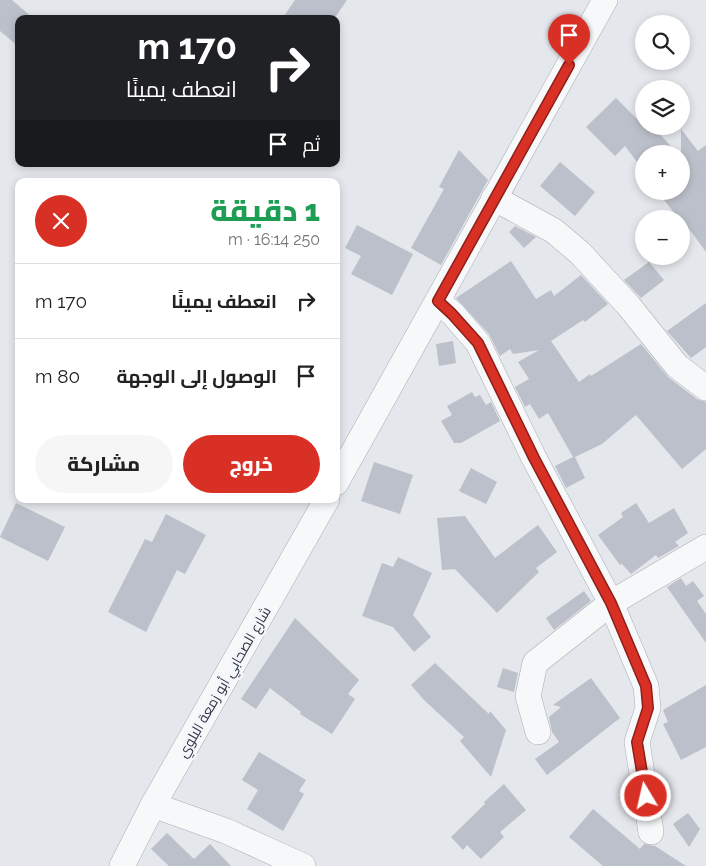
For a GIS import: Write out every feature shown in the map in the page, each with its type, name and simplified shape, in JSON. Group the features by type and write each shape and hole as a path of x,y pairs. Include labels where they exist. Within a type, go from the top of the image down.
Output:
{"street":[{"path":"340,476 605,0"},
{"path":"494,198 554,230 580,253 628,305 677,366 706,388"},
{"path":"438,301 478,343 534,458 611,603 646,686 648,708 637,742 651,832"},
{"name":"شارع الصحابي أبو زمعة البلوي","path":"123,866 153,805 326,503"},
{"path":"538,732 528,696 535,663 611,603 706,547"},
{"path":"153,805 226,831 303,866"}],"building":[{"path":"0,0 12,0 29,15 15,15 15,44 0,31"},
{"path":"295,0 347,0 337,15 285,15"},
{"path":"616,98 635,117 635,135 661,135 670,145 635,145 635,159 625,146 615,156 586,127"},
{"path":"681,135 686,135 698,151 706,145 706,252 690,230 690,210 672,210 664,200 690,200 690,145 681,145"},
{"path":"459,150 488,180 441,265 411,248 444,189 439,187"},
{"path":"560,162 595,192 575,216 540,186"},
{"path":"357,225 413,254 392,295 351,274 361,256 345,248"},
{"path":"515,226 536,237 524,248 509,232"},
{"path":"511,261 536,299 551,290 554,296 581,275 608,304 585,322 583,320 551,341 579,382 641,344 668,377 697,399 706,402 706,449 682,469 636,415 602,444 575,457 585,478 566,488 555,466 573,457 548,413 539,419 530,404 525,407 515,387 529,379 518,362 539,350 513,354 510,349 500,356 489,334 456,298"},
{"path":"645,265 652,265 664,280 641,298 624,280"},
{"path":"706,303 706,347 691,358 667,331"},
{"path":"453,341 456,363 439,366 436,344"},
{"path":"472,392 475,397 480,395 486,405 491,402 500,421 461,443 454,443 441,421 452,415 447,406"},
{"path":"374,462 413,475 400,514 361,501"},
{"path":"471,468 497,482 486,504 459,491"},
{"path":"16,503 65,527 48,561 0,537"},
{"path":"636,503 649,523 674,508 688,533 675,542 679,546 658,558 656,555 631,574 622,564 620,565 598,535 623,517 621,513"},
{"path":"166,514 206,535 185,574 177,570 146,632 108,612 145,539 152,542"},
{"path":"465,516 495,558 538,525 557,552 536,568 539,572 497,613 455,569 442,570 437,518"},
{"path":"398,557 432,573 413,615 431,637 414,652 393,627 362,616 382,563 393,567"},
{"path":"681,578 686,586 693,581 704,596 697,601 706,614 706,643 667,587"},
{"path":"584,591 591,601 554,630 546,618"},
{"path":"295,618 359,680 348,694 355,699 332,734 300,714 301,712 270,688 256,709 241,699"},
{"path":"435,663 489,714 490,711 506,730 491,777 460,741 464,737 424,700 411,685"},
{"path":"503,668 518,673 514,692 497,687"},
{"path":"591,678 620,718 547,775 535,759 559,742 552,732 549,717 561,707 553,705"},
{"path":"706,685 706,747 681,760 663,724 668,722 663,710"},
{"path":"259,752 306,780 299,791 304,794 283,831 247,809 258,790 242,780"},
{"path":"504,784 526,810 500,832 504,837 481,859 467,845 463,850 451,837"},
{"path":"593,809 640,849 644,844 655,846 686,866 603,866 569,837"},
{"path":"688,813 700,829 689,847 673,824"},
{"path":"167,833 194,859 210,844 231,866 169,866 151,849"}],"route":[{"path":"569,65 438,301 478,343 534,458 611,603 646,686 648,708 637,742 646,796"}]}
